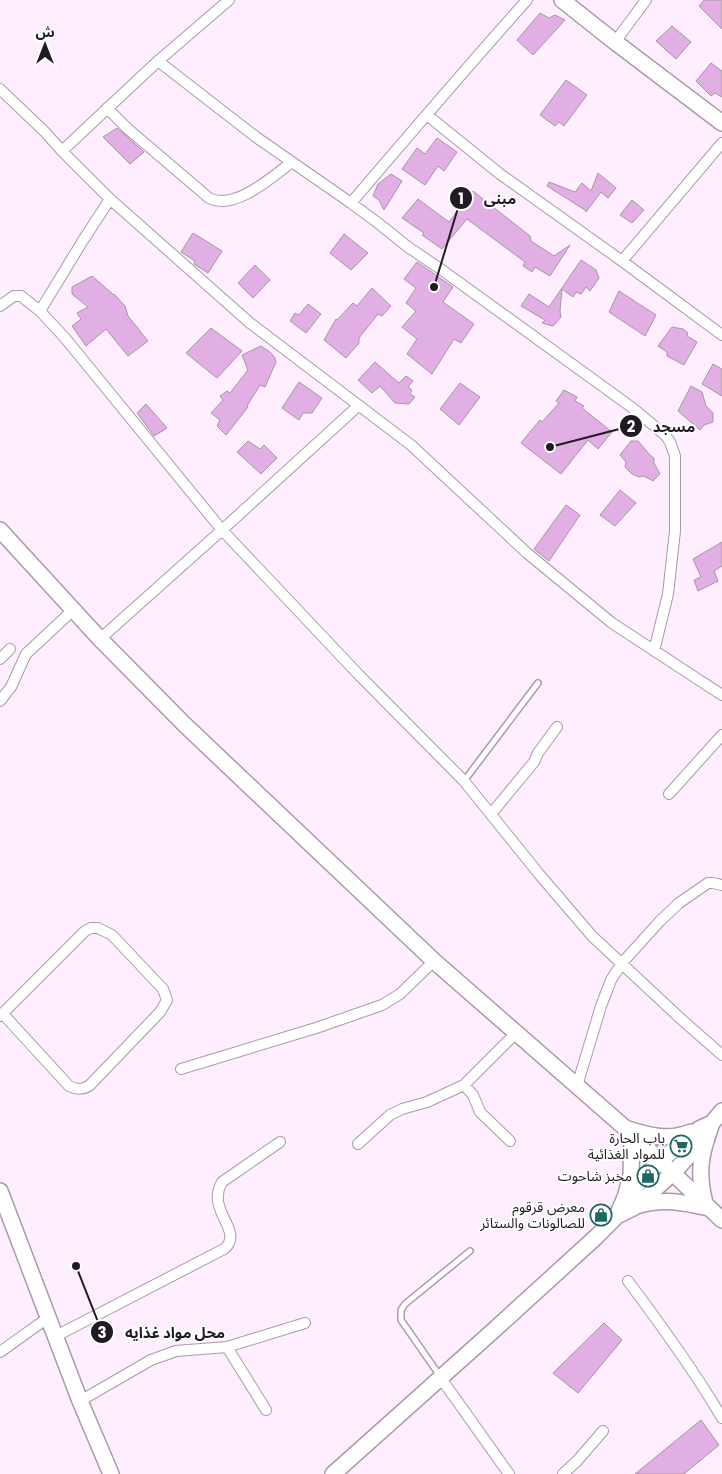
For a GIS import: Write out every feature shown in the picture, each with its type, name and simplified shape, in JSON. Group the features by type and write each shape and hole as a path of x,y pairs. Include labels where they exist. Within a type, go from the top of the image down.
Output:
{"street":[{"path":"62,151 158,61 229,0"},
{"path":"351,203 450,86 527,0"},
{"path":"562,0 722,123"},
{"path":"615,42 646,0"},
{"path":"158,61 256,137 351,203 408,247 634,410 666,436 675,456 675,531 667,601 654,651"},
{"path":"0,89 46,132 62,151 110,199 250,323 411,445 527,553 612,623 722,695"},
{"path":"107,108 128,129 209,198 214,200 229,201 239,197 263,183 292,162"},
{"path":"427,115 500,174 722,335"},
{"path":"622,261 722,143"},
{"path":"40,311 110,199"},
{"path":"0,306 14,296 22,296 40,311 65,338 222,530 358,674 464,781 592,936 681,1020 722,1055"},
{"path":"100,639 358,406"},
{"path":"0,530 100,639 185,725 434,961 628,1131 722,1220"},
{"path":"0,701 11,687 26,654 74,610"},
{"path":"0,659 10,649"},
{"path":"491,814 534,762 538,753 558,727"},
{"path":"669,794 722,735"},
{"path":"577,1086 601,1006 611,980 622,963 660,921 679,904 708,883 722,885"},
{"path":"91,928 98,928 112,935 163,989 167,1000 160,1012 90,1085 86,1088 78,1089 69,1086 1,1015 85,930 91,928"},
{"path":"181,1069 382,1006 400,994 434,961"},
{"path":"358,1144 390,1116 402,1109 427,1102 464,1085 516,1032"},
{"path":"464,1085 472,1095 480,1112 510,1141"},
{"path":"630,1202 673,1173 722,1111"},
{"path":"628,1131 660,1138 706,1129"},
{"path":"333,1474 617,1216 630,1202 660,1161 706,1129"},
{"path":"706,1129 700,1164 701,1184 707,1205"},
{"path":"628,1131 631,1175 630,1202"},
{"path":"56,1336 224,1249 229,1243 230,1233 218,1204 218,1190 222,1182 280,1142"},
{"path":"0,1191 80,1401 111,1474"},
{"path":"630,1202 665,1200 707,1205"},
{"path":"628,1281 698,1379 722,1418"},
{"path":"0,1352 48,1317"},
{"path":"80,1401 151,1360 176,1351 227,1347 305,1323"},
{"path":"227,1347 266,1410"},
{"path":"440,1377 509,1474"},
{"path":"562,1474 577,1461 603,1431"}],"lane":[{"path":"464,781 538,683"},
{"path":"440,1377 404,1326 401,1320 401,1310 405,1304 470,1251"}],"building":[{"path":"704,0 722,0 722,29 699,6"},
{"path":"540,13 549,18 555,15 565,20 533,55 517,40"},
{"path":"672,26 691,42 676,59 656,41"},
{"path":"711,63 722,71 722,97 715,93 711,96 696,81"},
{"path":"566,80 587,95 564,126 559,122 555,126 540,115"},
{"path":"117,128 144,152 130,164 103,137"},
{"path":"437,138 457,152 444,171 438,166 425,185 402,169 417,148 425,154"},
{"path":"598,173 616,188 608,198 601,192 586,212 547,186 549,182 575,192 582,183 591,191"},
{"path":"391,174 402,181 384,210 379,200 373,196 378,184"},
{"path":"473,191 530,236 531,241 554,256 570,245 550,276 535,267 532,272 523,266 525,262 467,219 442,249 422,235 424,233 402,218 418,199 449,222"},
{"path":"632,200 644,210 632,223 620,215"},
{"path":"193,233 222,251 208,273 181,252"},
{"path":"344,234 368,253 351,270 330,253"},
{"path":"581,260 596,270 599,278 590,291 586,287 581,294 576,292 573,297 562,289 561,317 553,326 542,323 545,320 521,306 529,294 549,307"},
{"path":"417,262 453,287 443,302 474,324 461,343 454,339 432,374 407,354 417,339 402,327 416,311 406,303 416,288 404,279"},
{"path":"255,265 270,280 253,298 238,283"},
{"path":"92,276 125,306 128,316 148,341 128,356 106,329 86,346 72,326 81,319 77,313 88,307 72,294 72,287"},
{"path":"372,288 391,306 382,316 378,314 359,338 359,343 346,358 324,340 336,319 353,303 357,306"},
{"path":"619,291 656,315 645,336 609,312"},
{"path":"308,304 321,314 306,333 290,321 295,313 299,315"},
{"path":"672,327 683,329 688,333 687,336 697,342 684,365 667,356 667,352 658,346"},
{"path":"211,328 242,351 217,378 186,353"},
{"path":"261,346 270,352 276,362 265,387 260,385 248,407 226,435 217,426 220,420 211,413 223,400 220,396 227,391 230,393 248,370 242,355"},
{"path":"375,362 399,383 406,376 413,381 408,387 412,390 410,394 415,397 409,404 395,403 380,386 372,393 358,380"},
{"path":"713,364 722,369 722,396 702,384"},
{"path":"299,382 322,398 312,413 303,413 299,420 282,408"},
{"path":"460,383 480,397 459,425 440,409"},
{"path":"691,386 702,392 706,406 713,413 713,422 704,425 700,430 678,411"},
{"path":"564,390 577,397 575,401 584,406 582,408 612,432 598,449 588,440 561,474 521,443 540,420 542,422 559,403 556,401"},
{"path":"146,404 167,428 154,436 137,413"},
{"path":"248,441 260,449 264,445 277,458 261,474 237,452"},
{"path":"631,441 638,441 654,458 654,463 660,474 653,481 644,476 639,477 632,474 625,467 626,462 620,455"},
{"path":"620,490 636,503 615,526 600,515"},
{"path":"566,505 580,515 549,561 534,549"},
{"path":"722,542 722,566 714,571 718,581 698,591 694,580 701,577 693,559"},
{"path":"604,1323 622,1340 578,1393 553,1373"},
{"path":"701,1420 719,1445 684,1474 635,1474"}],"place":[{"name":"مبنى","path":"434,287"},
{"name":"مسجد","path":"550,447"},
{"name":"باب الحارة للمواد الغذائية","path":"681,1146"},
{"name":"مخبز شاحوت","path":"648,1176"},
{"name":"معرض قرقوم للصالونات والستائر","path":"601,1215"},
{"name":"محل مواد غذايه","path":"76,1266"}]}
